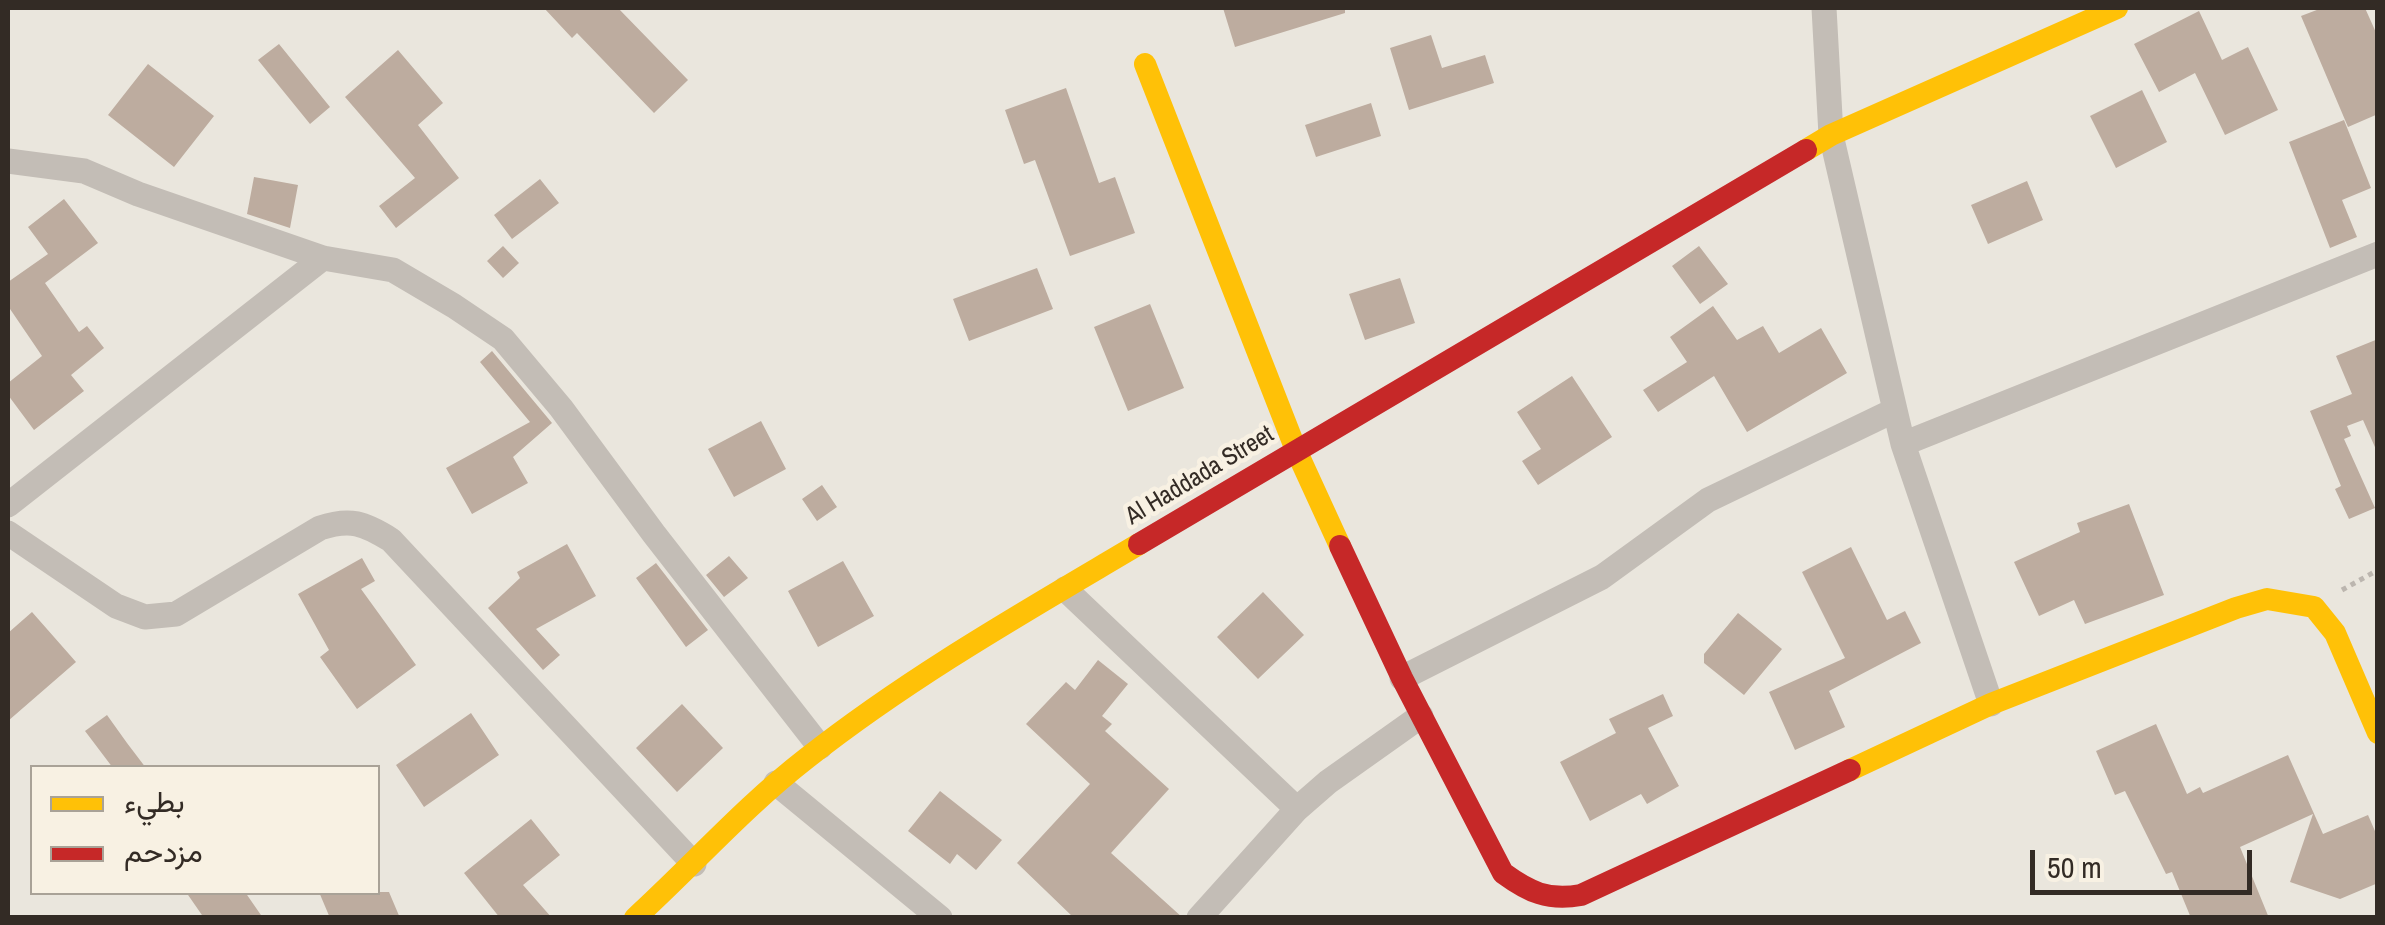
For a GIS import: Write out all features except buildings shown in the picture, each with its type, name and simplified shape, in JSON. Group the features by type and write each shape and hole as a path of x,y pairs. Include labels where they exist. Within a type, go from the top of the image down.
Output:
{"street":[{"path":"1824,8 1832,135 1903,444 1991,704"},
{"name":"Al Haddada Street","path":"635,918 776,783 921,676 1832,135 2117,8"},
{"path":"1145,64 1296,450 1420,716 1503,873 1522,887 1554,901 1582,895 1991,704 2236,608 2266,600 2314,607 2335,633 2378,734"},
{"path":"8,160 84,171 138,194 323,258 393,270 503,339 561,408 820,747"},
{"path":"1903,444 2378,254"},
{"path":"8,506 323,258"},
{"path":"1402,678 1602,578 1708,500 1895,410"},
{"path":"8,534 116,606 145,618 176,614 320,528 342,521 370,527 391,540 694,864"},
{"path":"1064,589 1297,809"},
{"path":"1199,918 1297,809 1420,716"},
{"path":"776,783 940,918"}],"path":[{"path":"2314,607 2378,570"}],"traffic: slow":[{"path":"1806,150 1831,135 2117,8"},
{"path":"1145,64 1296,450 1340,546"},
{"path":"635,918 762,796 846,728 970,645 1139,544"},
{"path":"1850,770 1991,704 2267,599 2314,607 2335,633 2378,733"}],"traffic: jam":[{"path":"1139,544 1806,150"},
{"path":"1340,546 1402,678 1503,873 1530,890 1559,897 1581,895 1850,770"}]}
